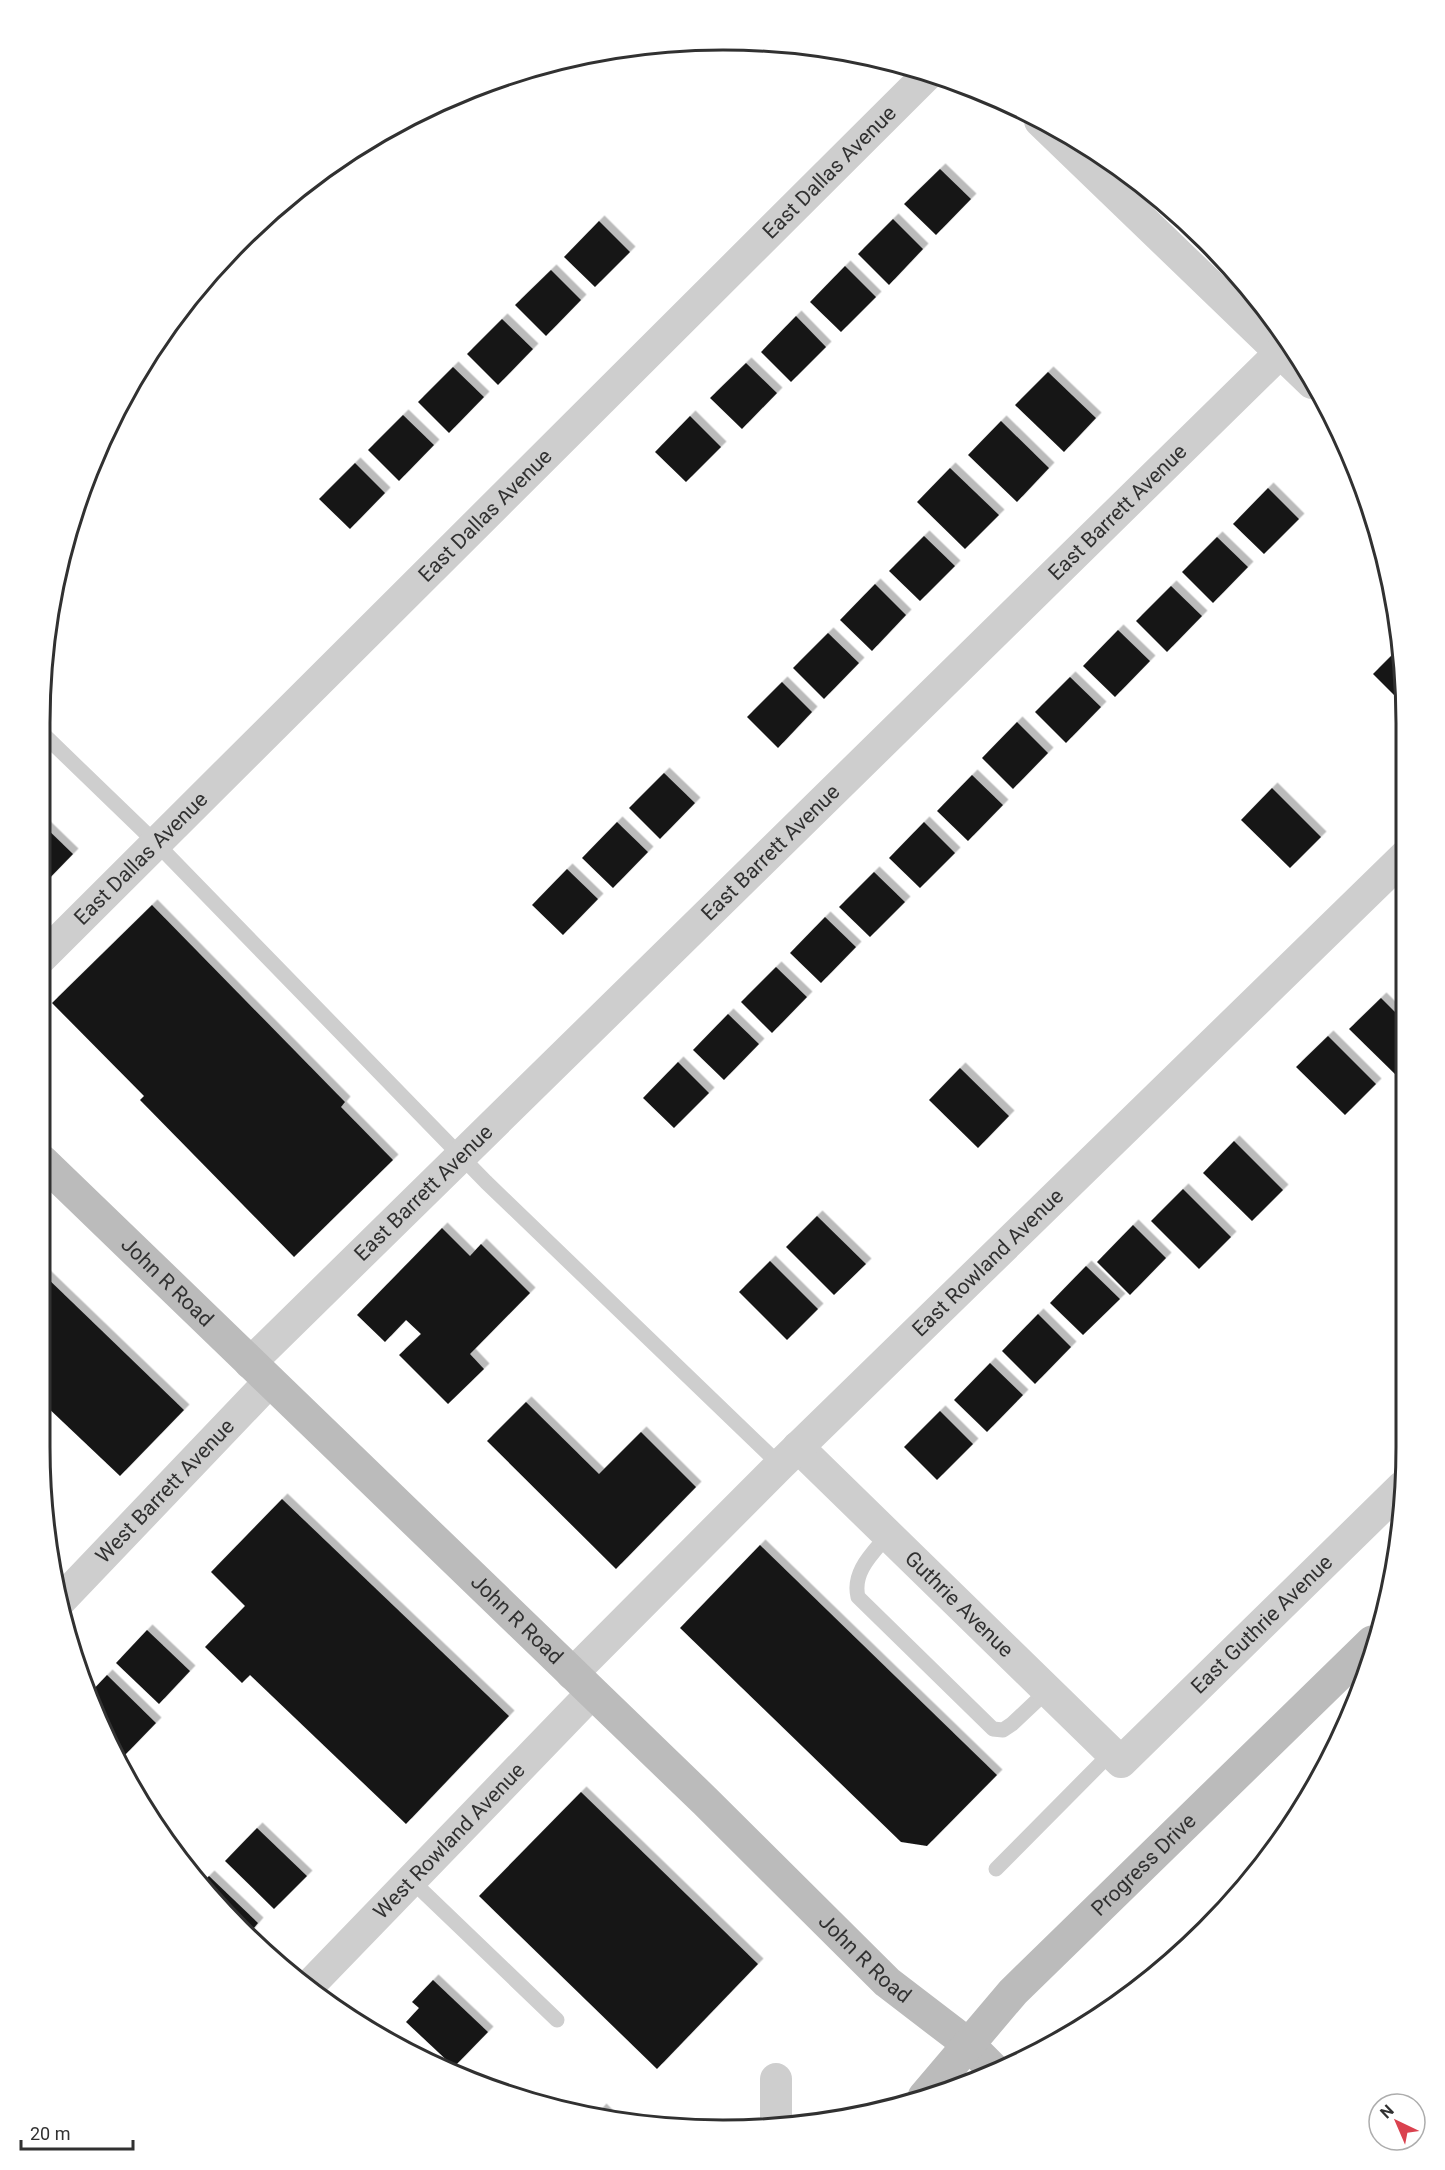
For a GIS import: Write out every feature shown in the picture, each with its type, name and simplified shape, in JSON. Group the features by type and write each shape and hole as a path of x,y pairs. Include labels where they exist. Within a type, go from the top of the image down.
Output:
{"main road":[{"name":"John R Road","path":"50,1169 698,1795 887,1982 968,2044 989,2065"},
{"name":"Progress Drive","path":"932,2087 1013,1992 1348,1676 1363,1655"}],"street":[{"name":"East Dallas Avenue","path":"50,949 922,80"},
{"path":"1064,143 1270,332"},
{"name":"East Barrett Avenue","path":"260,1372 459,1156 1283,350"},
{"name":"East Rowland Avenue","path":"582,1683 789,1456 1396,865"},
{"name":"West Barrett Avenue","path":"66,1595 260,1372"},
{"name":"Guthrie Avenue","path":"789,1456 887,1536 1116,1758"},
{"name":"East Guthrie Avenue","path":"1116,1758 1394,1495"},
{"name":"West Rowland Avenue","path":"313,1981 411,1880 582,1683"},
{"path":"776,2079 776,2118"}],"lane":[{"path":"50,741 156,843 459,1156 789,1456"},
{"path":"887,1536 866,1561 855,1587 858,1598 993,1729 1003,1730 1012,1724 1047,1691"},
{"path":"996,1869 1116,1758"},
{"path":"411,1880 557,2020"}],"building":[{"path":"940,169 971,199 936,235 904,204"},
{"path":"893,219 923,249 889,285 858,254"},
{"path":"599,221 630,252 595,287 564,257"},
{"path":"845,266 876,297 841,332 810,302"},
{"path":"551,270 581,300 546,336 515,305"},
{"path":"796,316 826,347 791,382 761,352"},
{"path":"502,319 533,349 498,385 467,354"},
{"path":"746,363 777,393 742,429 710,398"},
{"path":"453,367 484,397 449,433 418,402"},
{"path":"1048,372 1096,418 1064,452 1015,405"},
{"path":"403,415 434,445 399,481 368,450"},
{"path":"690,416 721,447 686,482 655,452"},
{"path":"1001,421 1049,468 1017,502 968,455"},
{"path":"355,463 385,493 350,529 319,499"},
{"path":"950,468 999,515 965,549 917,502"},
{"path":"1268,488 1299,519 1264,554 1233,524"},
{"path":"924,536 955,566 920,601 889,571"},
{"path":"1217,537 1248,567 1213,603 1182,572"},
{"path":"875,584 906,615 872,651 840,620"},
{"path":"1171,586 1202,616 1167,652 1136,621"},
{"path":"1118,630 1150,661 1115,697 1083,666"},
{"path":"828,633 859,663 824,699 793,668"},
{"path":"1392,655 1395,696 1373,674"},
{"path":"1070,677 1101,707 1066,743 1035,712"},
{"path":"782,682 812,712 778,748 747,717"},
{"path":"1017,722 1048,753 1013,789 982,758"},
{"path":"664,773 695,803 660,839 629,808"},
{"path":"972,775 1003,805 968,841 937,811"},
{"path":"1272,788 1321,837 1290,868 1241,820"},
{"path":"617,822 648,852 613,888 582,858"},
{"path":"924,822 955,853 920,888 889,858"},
{"path":"50,832 73,854 50,878"},
{"path":"567,869 598,899 563,935 532,905"},
{"path":"874,872 905,902 870,937 839,907"},
{"path":"152,905 345,1102 341,1107 393,1160 294,1257 140,1100 144,1096 52,1003"},
{"path":"825,917 856,947 821,983 790,953"},
{"path":"776,967 807,997 772,1033 741,1002"},
{"path":"1381,998 1396,1013 1396,1075 1349,1029"},
{"path":"728,1014 759,1044 724,1080 693,1050"},
{"path":"1328,1036 1376,1084 1345,1115 1296,1067"},
{"path":"678,1062 709,1093 674,1128 643,1098"},
{"path":"960,1068 1009,1116 978,1148 929,1100"},
{"path":"1234,1141 1283,1190 1252,1221 1203,1173"},
{"path":"1183,1189 1231,1237 1199,1269 1151,1221"},
{"path":"817,1216 866,1264 834,1295 786,1247"},
{"path":"1133,1225 1166,1258 1130,1295 1097,1262"},
{"path":"442,1228 470,1256 481,1244 530,1293 470,1354 484,1369 448,1404 399,1355 421,1334 406,1320 385,1342 357,1315"},
{"path":"770,1261 818,1309 787,1340 739,1292"},
{"path":"1086,1266 1120,1299 1083,1335 1050,1303"},
{"path":"50,1281 184,1410 120,1476 50,1410"},
{"path":"1038,1314 1071,1347 1035,1384 1002,1351"},
{"path":"990,1363 1023,1395 987,1432 954,1400"},
{"path":"526,1402 599,1474 641,1432 696,1487 616,1569 487,1441"},
{"path":"940,1411 973,1444 937,1480 904,1447"},
{"path":"282,1499 509,1716 406,1824 250,1675 242,1683 205,1647 245,1606 211,1572"},
{"path":"760,1545 997,1775 927,1846 901,1842 680,1628"},
{"path":"147,1630 190,1671 159,1704 116,1663"},
{"path":"107,1675 156,1723 125,1755 101,1705 94,1688"},
{"path":"581,1792 758,1964 657,2069 479,1896"},
{"path":"257,1828 307,1876 274,1909 225,1861"},
{"path":"209,1876 258,1923 253,1929 217,1891 207,1878"},
{"path":"433,1980 488,2032 456,2065 448,2061 406,2022 419,2008 412,2002"}]}
